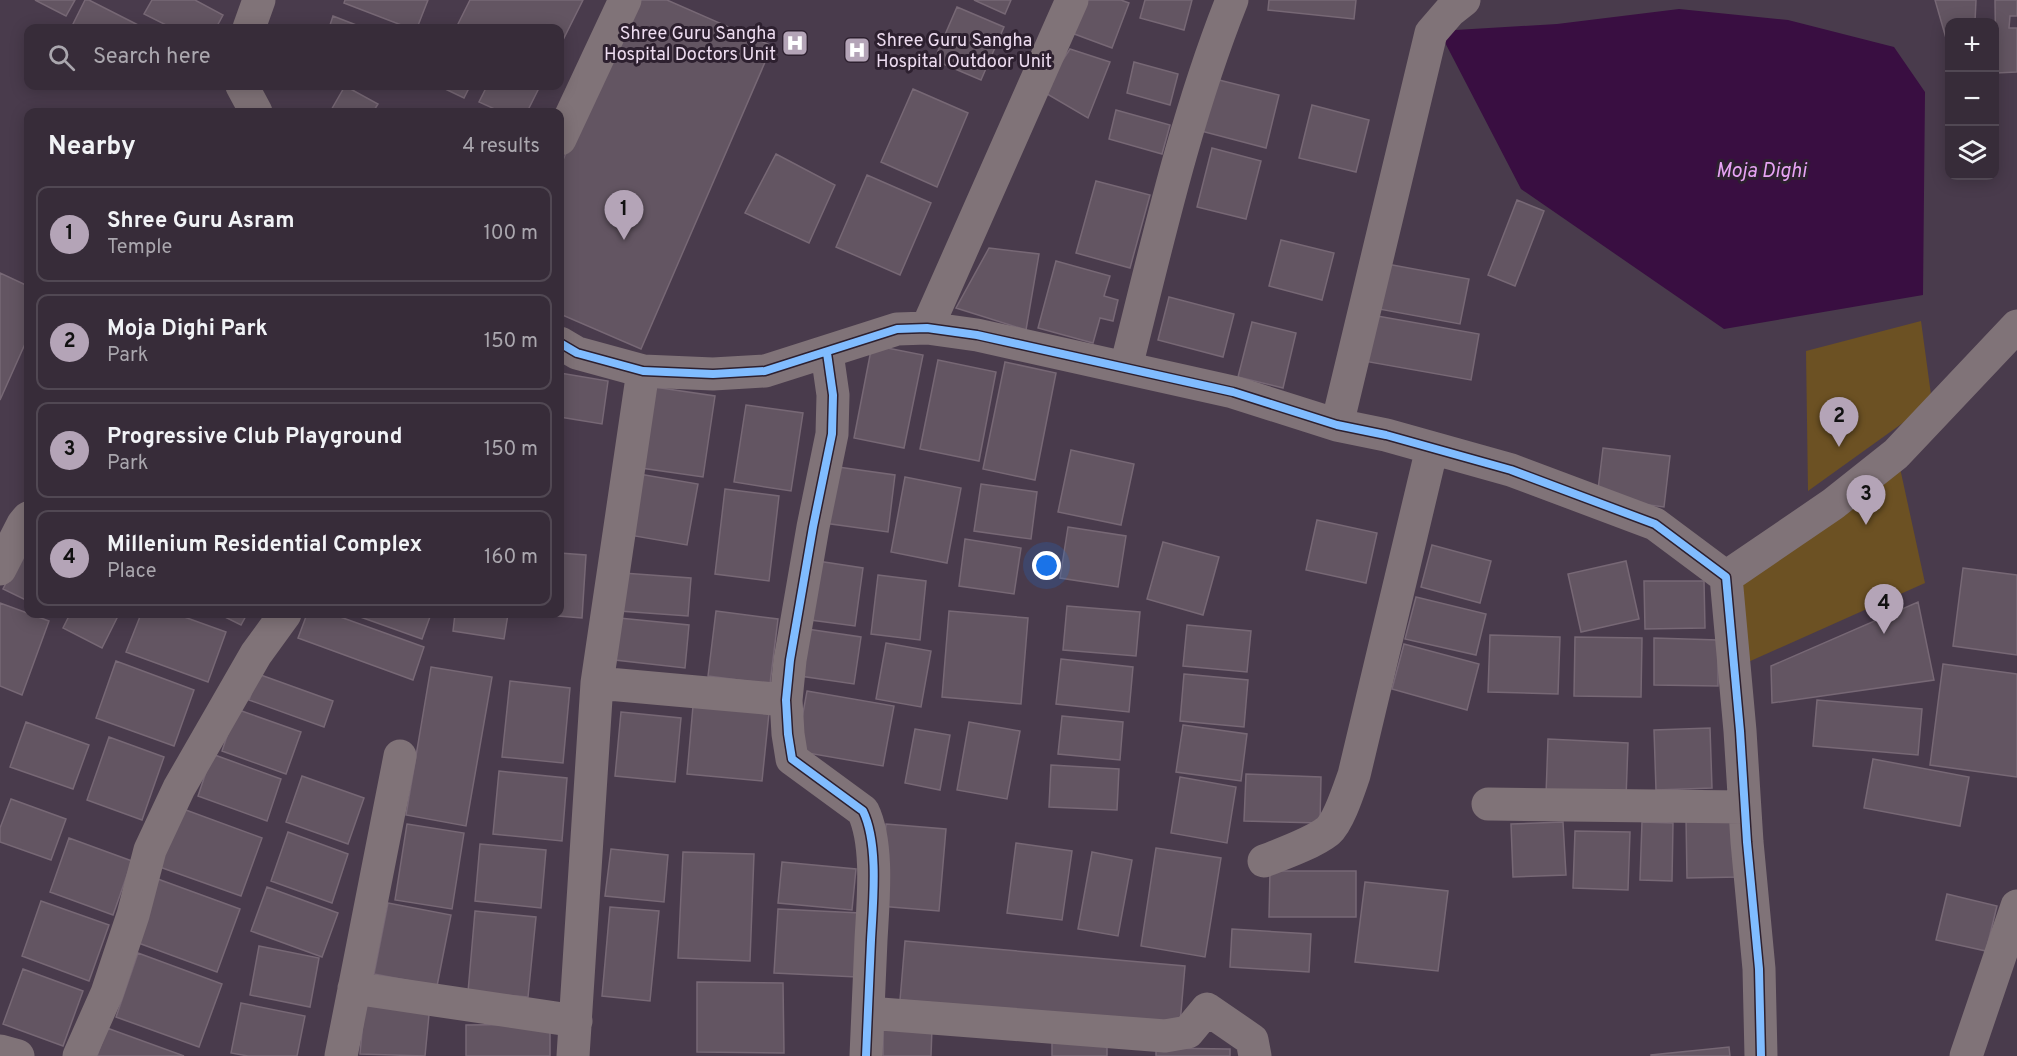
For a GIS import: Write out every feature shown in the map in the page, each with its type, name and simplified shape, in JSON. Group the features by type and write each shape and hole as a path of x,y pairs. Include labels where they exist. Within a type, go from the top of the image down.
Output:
{"street":[{"path":"250,24 259,0"},
{"path":"564,130 625,0"},
{"path":"927,328 1072,0"},
{"path":"1126,367 1176,174 1212,49 1232,0"},
{"path":"1337,425 1431,33 1464,0"},
{"path":"244,90 254,108"},
{"path":"1726,577 1833,504 1896,454 2017,326"},
{"path":"564,345 577,353 643,371 713,374 765,371 897,329 927,328 977,335 1233,392 1337,425 1386,435 1511,470 1655,524 1726,577 1740,731 1744,807 1760,969 1761,1056"},
{"path":"827,353 832,395 832,434 799,605 786,700 792,759 863,811 867,820 871,838 874,880 866,1056"},
{"path":"573,1056 597,683 643,371"},
{"path":"1264,861 1303,845 1329,830 1342,807 1354,775 1432,448"},
{"path":"0,569 24,523"},
{"path":"79,1056 107,993 133,915 150,850 179,788 256,654 282,618"},
{"path":"597,683 786,700"},
{"path":"341,1056 400,756"},
{"path":"1488,804 1744,807"},
{"path":"1966,1056 2017,906"},
{"path":"354,988 576,1021"},
{"path":"868,1013 1165,1035 1188,1032 1207,1009 1251,1040 1255,1056"},
{"path":"0,1051 18,1056"}],"shaded area":[{"path":"1921,321 1932,402 1808,491 1806,351"},
{"path":"1900,468 1925,583 1746,663 1739,582"}],"water":[{"name":"Moja Dighi","path":"1679,9 1788,20 1894,47 1925,92 1923,295 1724,329 1521,189 1439,31 1557,24"}],"building":[{"path":"35,0 75,0 66,16"},
{"path":"85,0 89,0 136,24 73,24"},
{"path":"152,0 195,0 223,15 218,24 164,24 144,14"},
{"path":"345,0 428,0 419,24 399,24 344,3"},
{"path":"470,0 583,0 564,38 564,24 458,24"},
{"path":"632,0 667,0 772,46 641,349 564,316 564,158"},
{"path":"974,0 1011,0 1005,14"},
{"path":"1086,0 1121,0 1129,3 1112,48 1069,32"},
{"path":"1145,0 1192,0 1184,30 1140,18"},
{"path":"1269,0 1356,0 1354,19 1268,10"},
{"path":"1935,0 1976,0 1975,18 1945,18 1945,35"},
{"path":"1995,0 2017,0 2017,16 2010,16 2009,28 2017,28 2017,72 1999,73 1999,18 1995,18"},
{"path":"957,7 1004,27 981,80 934,60"},
{"path":"333,16 354,24 330,24"},
{"path":"1070,49 1110,62 1088,118 1042,91"},
{"path":"1134,62 1178,74 1170,105 1127,93"},
{"path":"1215,79 1279,95 1266,148 1201,131"},
{"path":"913,89 968,113 937,187 881,162"},
{"path":"343,90 352,90 378,104 376,108 332,108"},
{"path":"447,90 468,90 464,98"},
{"path":"485,90 538,90 529,108 492,108 479,102"},
{"path":"1312,105 1369,120 1356,172 1299,158"},
{"path":"1116,110 1170,125 1162,154 1109,139"},
{"path":"1212,148 1261,161 1246,219 1197,207"},
{"path":"776,154 835,185 809,243 745,213"},
{"path":"867,175 931,203 900,275 836,247"},
{"path":"1096,181 1150,195 1130,268 1076,253"},
{"path":"1517,200 1544,211 1515,286 1488,275"},
{"path":"1281,240 1334,253 1322,300 1269,286"},
{"path":"989,248 1039,254 1026,330 956,308"},
{"path":"1056,261 1110,276 1104,296 1118,300 1113,321 1100,318 1093,343 1038,328"},
{"path":"1376,262 1469,279 1460,324 1368,307"},
{"path":"0,273 24,284 24,346 0,400"},
{"path":"1169,297 1234,314 1223,357 1158,340"},
{"path":"1366,314 1479,334 1471,380 1358,360"},
{"path":"1252,322 1296,333 1283,388 1238,377"},
{"path":"872,345 923,355 904,448 854,438"},
{"path":"938,360 996,372 979,461 920,449"},
{"path":"1005,362 1056,373 1035,480 983,469"},
{"path":"564,374 608,381 602,424 564,418"},
{"path":"654,387 715,396 703,477 641,468"},
{"path":"746,405 803,413 791,491 734,482"},
{"path":"1603,448 1670,456 1664,507 1597,498"},
{"path":"1071,450 1134,464 1121,525 1058,512"},
{"path":"831,466 895,475 888,532 824,523"},
{"path":"639,474 698,484 687,545 629,535"},
{"path":"905,477 961,488 947,563 891,552"},
{"path":"981,484 1037,492 1031,539 974,531"},
{"path":"725,489 779,496 769,581 715,574"},
{"path":"1317,520 1377,533 1366,583 1306,570"},
{"path":"1068,527 1126,536 1118,587 1060,578"},
{"path":"965,539 1021,548 1014,594 959,586"},
{"path":"1163,542 1219,557 1203,615 1147,599"},
{"path":"1432,545 1491,561 1480,603 1421,587"},
{"path":"24,547 24,599 3,589"},
{"path":"564,553 586,555 582,618 564,616"},
{"path":"811,560 863,568 855,626 803,619"},
{"path":"1626,561 1639,619 1581,632 1568,574"},
{"path":"1963,568 2017,575 2017,655 1953,646"},
{"path":"623,573 691,578 688,616 619,611"},
{"path":"878,575 926,581 920,640 871,634"},
{"path":"1644,581 1704,581 1705,628 1645,629"},
{"path":"1416,597 1486,614 1476,655 1405,639"},
{"path":"1918,602 1934,680 1772,703 1771,666"},
{"path":"0,603 24,612 24,618 41,618 49,621 22,695 0,686"},
{"path":"1067,606 1140,612 1136,656 1063,650"},
{"path":"716,611 778,619 770,684 708,676"},
{"path":"949,611 1028,618 1021,704 942,697"},
{"path":"68,618 117,618 102,648 63,628"},
{"path":"139,618 187,618 226,632 208,682 126,652"},
{"path":"227,618 245,618 241,625"},
{"path":"306,618 343,618 424,647 413,680 298,638"},
{"path":"363,618 430,618 422,639"},
{"path":"455,618 507,618 504,639 453,631"},
{"path":"619,618 689,625 685,668 615,660"},
{"path":"1187,625 1251,631 1247,672 1183,666"},
{"path":"807,629 861,637 854,684 800,676"},
{"path":"1490,635 1560,637 1558,694 1488,692"},
{"path":"1575,637 1642,638 1641,697 1574,696"},
{"path":"1654,638 1718,640 1718,686 1654,685"},
{"path":"886,643 931,651 921,707 876,699"},
{"path":"1404,644 1479,664 1467,710 1392,689"},
{"path":"1061,659 1133,667 1129,712 1056,704"},
{"path":"116,661 194,690 174,746 96,718"},
{"path":"1943,664 2017,674 2017,777 1930,765"},
{"path":"431,667 492,677 466,826 406,815"},
{"path":"258,674 333,701 324,727 249,700"},
{"path":"1184,674 1248,680 1244,727 1180,721"},
{"path":"510,681 570,688 563,763 502,757"},
{"path":"807,691 894,706 883,766 796,751"},
{"path":"1817,700 1922,709 1918,755 1813,746"},
{"path":"693,706 769,713 762,781 687,774"},
{"path":"236,709 301,732 286,774 222,751"},
{"path":"621,712 681,718 675,782 615,776"},
{"path":"1062,716 1123,722 1120,760 1058,754"},
{"path":"26,722 89,745 73,789 10,767"},
{"path":"969,722 1020,731 1007,799 957,790"},
{"path":"1183,725 1247,734 1241,781 1176,772"},
{"path":"1710,728 1712,788 1656,790 1654,730"},
{"path":"915,729 950,735 940,790 905,783"},
{"path":"109,737 164,757 142,820 87,800"},
{"path":"1548,739 1628,743 1626,799 1546,795"},
{"path":"212,754 281,779 267,821 198,796"},
{"path":"1873,759 1969,777 1960,826 1864,808"},
{"path":"1051,765 1119,769 1117,810 1049,807"},
{"path":"499,771 567,778 562,841 493,834"},
{"path":"1246,774 1321,777 1320,823 1244,821"},
{"path":"302,776 364,798 348,844 286,822"},
{"path":"1180,777 1236,787 1227,843 1171,833"},
{"path":"11,799 66,819 51,860 0,842 0,828"},
{"path":"175,806 262,838 241,896 154,865"},
{"path":"1738,816 1739,877 1687,878 1686,817"},
{"path":"1563,822 1566,875 1513,877 1511,824"},
{"path":"1642,822 1673,823 1672,881 1640,880"},
{"path":"407,824 464,833 452,909 395,900"},
{"path":"886,824 946,829 939,911 879,906"},
{"path":"1575,831 1630,832 1628,890 1573,888"},
{"path":"288,832 348,854 332,903 271,881"},
{"path":"69,838 132,861 113,915 50,892"},
{"path":"1016,843 1072,851 1062,920 1007,913"},
{"path":"480,844 546,850 541,908 475,901"},
{"path":"1156,848 1221,858 1205,957 1141,946"},
{"path":"611,849 668,855 664,902 605,896"},
{"path":"683,852 754,854 750,961 678,958"},
{"path":"1092,852 1132,860 1118,936 1078,929"},
{"path":"782,862 856,869 852,910 778,903"},
{"path":"1270,871 1356,871 1356,917 1269,917"},
{"path":"155,878 240,909 217,972 133,941"},
{"path":"1365,882 1448,891 1438,971 1355,962"},
{"path":"267,887 338,913 322,957 251,931"},
{"path":"1947,894 1997,906 1986,951 1936,940"},
{"path":"41,901 109,925 89,981 22,956"},
{"path":"388,903 451,915 437,986 374,974"},
{"path":"610,907 659,911 650,1001 602,996"},
{"path":"778,909 860,913 857,977 774,973"},
{"path":"475,911 536,917 528,997 468,992"},
{"path":"1232,929 1311,934 1309,972 1230,967"},
{"path":"905,941 1185,966 1180,1024 900,1000"},
{"path":"259,946 319,958 310,1007 250,995"},
{"path":"138,953 222,984 199,1047 116,1017"},
{"path":"23,969 83,991 63,1046 3,1024"},
{"path":"697,982 783,983 784,1053 697,1052"},
{"path":"365,999 430,1004 425,1056 360,1054"},
{"path":"241,1003 305,1016 297,1056 248,1056 231,1053"},
{"path":"550,1024 550,1056 466,1056 466,1025"},
{"path":"883,1027 932,1028 931,1056 883,1056"},
{"path":"107,1028 184,1056 97,1056"},
{"path":"1052,1038 1107,1038 1107,1056 1052,1056"},
{"path":"1729,1047 1730,1056 1651,1056 1651,1055"},
{"path":"1156,1048 1230,1049 1230,1056 1156,1056"}],"cycle path":[{"path":"564,345 577,353 643,371 713,374 765,371 897,329 927,328 977,335 1233,392 1337,425 1386,435 1511,470 1655,524 1726,577 1759,969 1761,1056"},
{"path":"827,353 833,395 832,434 813,527 790,660 786,700 792,759 863,811 868,824 874,874 866,1056"}],"place":[{"name":"Shree Guru Sangha Hospital Doctors Unit","path":"795,43"},
{"name":"Shree Guru Sangha Hospital Outdoor Unit","path":"857,50"},
{"name":"Shree Guru Asram","path":"624,240"},
{"name":"Moja Dighi Park","path":"1839,447"},
{"name":"Progressive Club Playground","path":"1866,525"},
{"name":"Millenium Residential Complex","path":"1884,634"}]}
